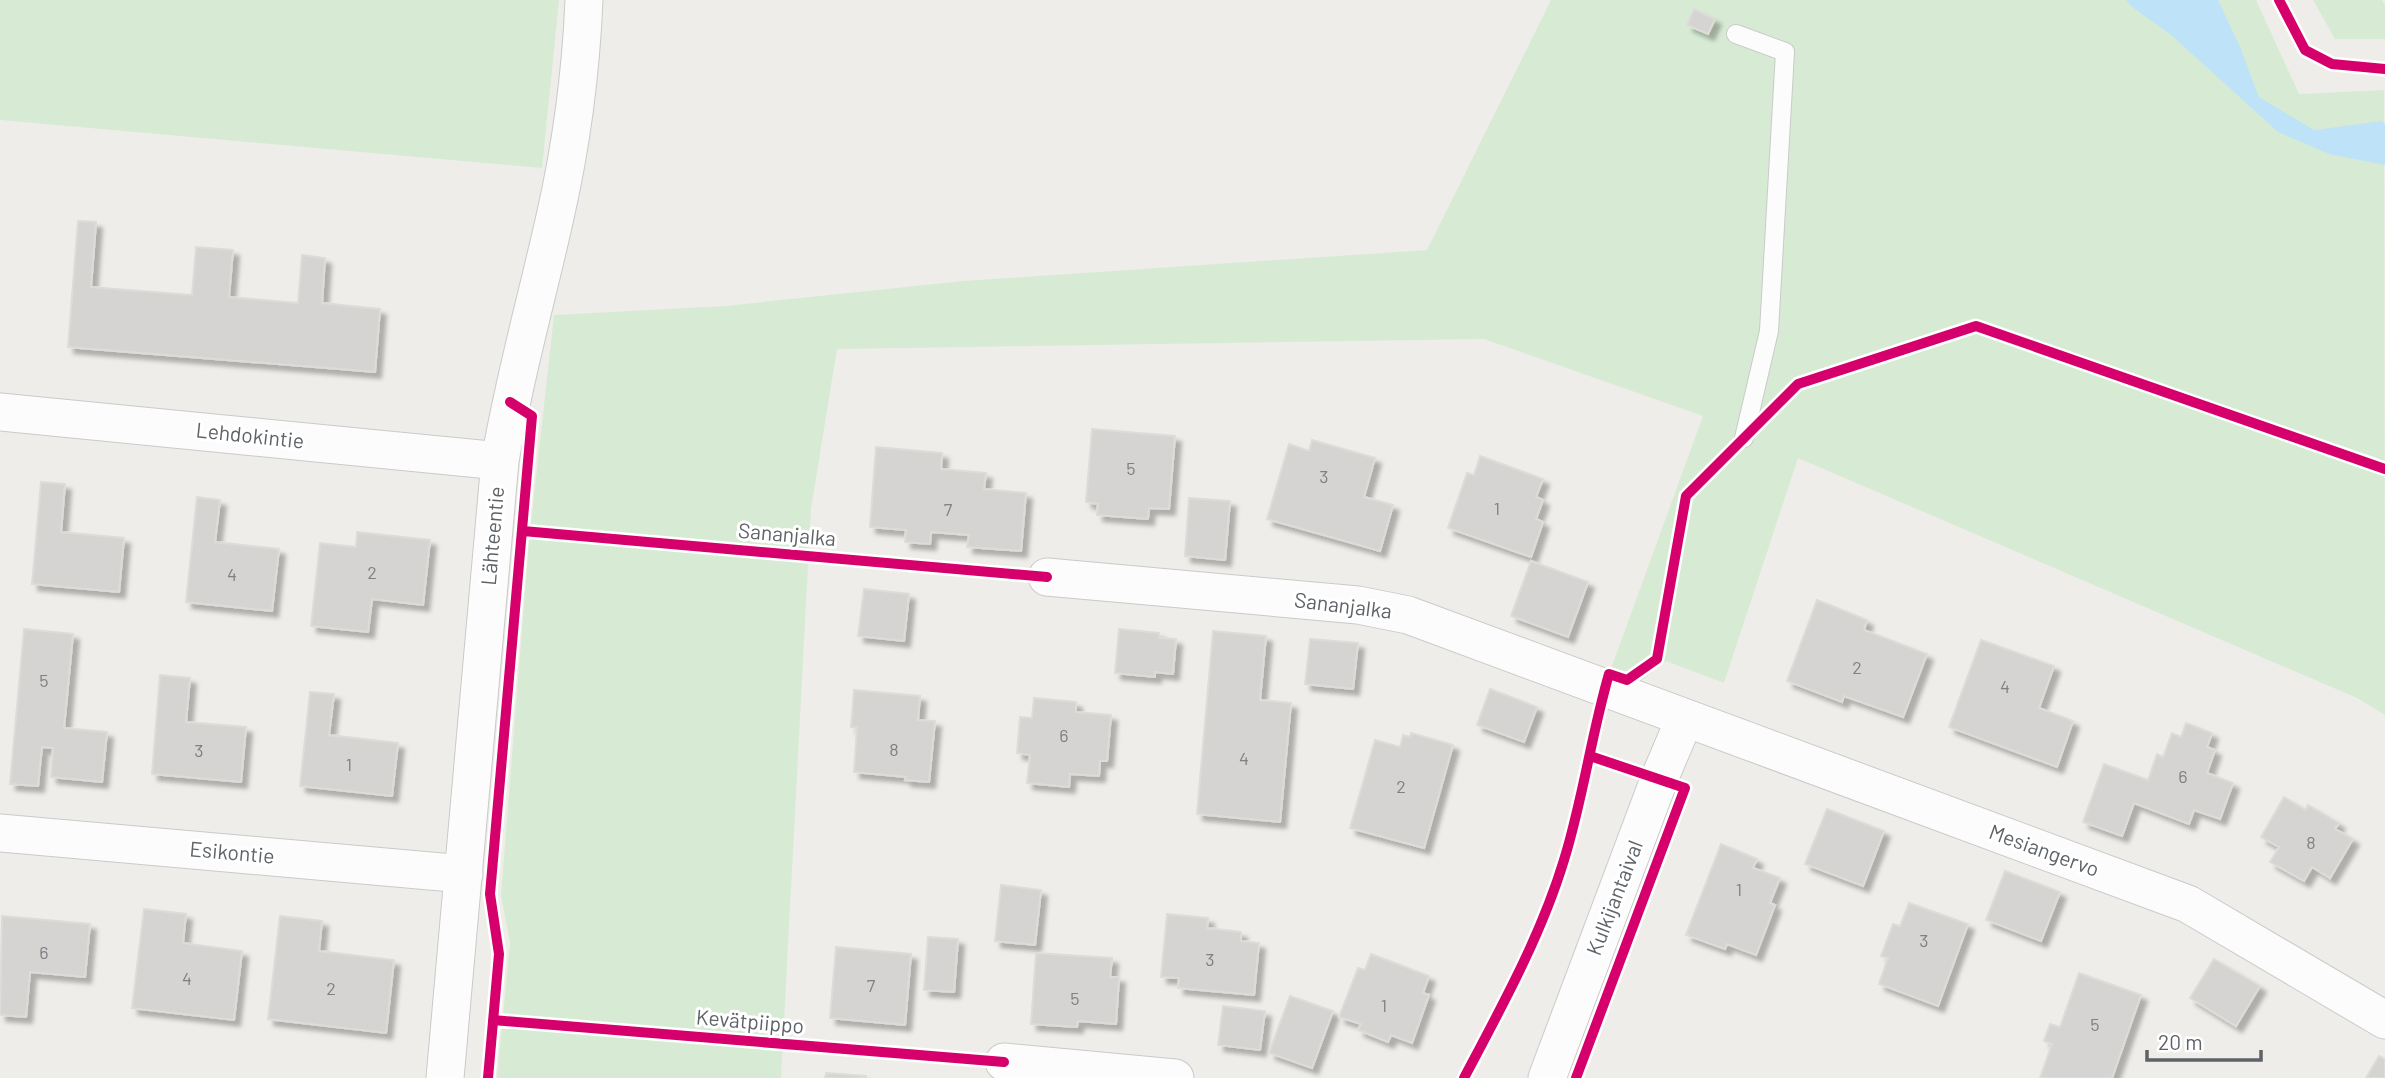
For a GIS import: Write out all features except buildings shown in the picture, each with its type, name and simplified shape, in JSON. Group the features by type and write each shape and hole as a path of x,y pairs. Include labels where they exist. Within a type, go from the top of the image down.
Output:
{"street":[{"name":"Lähteentie","path":"445,1078 500,461 510,402 556,215 565,167 582,37 584,0"},
{"name":"Lehdokintie","path":"0,412 500,461"},
{"name":"Sananjalka","path":"1047,577 1358,605 1408,615 1685,718"},
{"name":"Mesiangervo","path":"1685,718 2189,904 2385,1020"},
{"name":"Kulkijantaival","path":"1548,1078 1660,777 1685,718"},
{"name":"Esikontie","path":"0,833 464,874"},
{"path":"1004,1062 1175,1078"}],"lane":[{"path":"1736,34 1785,52 1769,331 1744,438"}],"green space":[{"path":"0,0 559,0 542,168 0,120"},
{"path":"1551,0 2256,0 2299,94 2384,90 2385,715 2357,698 1798,458 1724,683 1666,661 1639,683 1609,674 1703,416 1484,339 837,349 811,509 781,1078 497,1078 510,943 501,895 529,541 554,315 725,306 963,281 1427,250"},
{"path":"2313,0 2382,0 2385,5 2385,39 2335,39"}],"water":[{"path":"2126,0 2218,0 2259,97 2314,130 2382,121 2385,124 2385,165 2329,154 2278,132 2170,34"}],"cycle path":[{"path":"2279,0 2305,50 2332,64 2385,69"},
{"path":"1464,1078 1519,971 1555,888 1571,837 1609,674 1627,680 1657,659 1686,496 1798,384 1976,326 2385,469"},
{"path":"488,1078 499,954 490,894 532,416 510,402"},
{"path":"523,531 1047,577"},
{"path":"1576,1078 1685,788 1590,756"},
{"name":"Kevätpiippo","path":"493,1020 1004,1062"}]}
